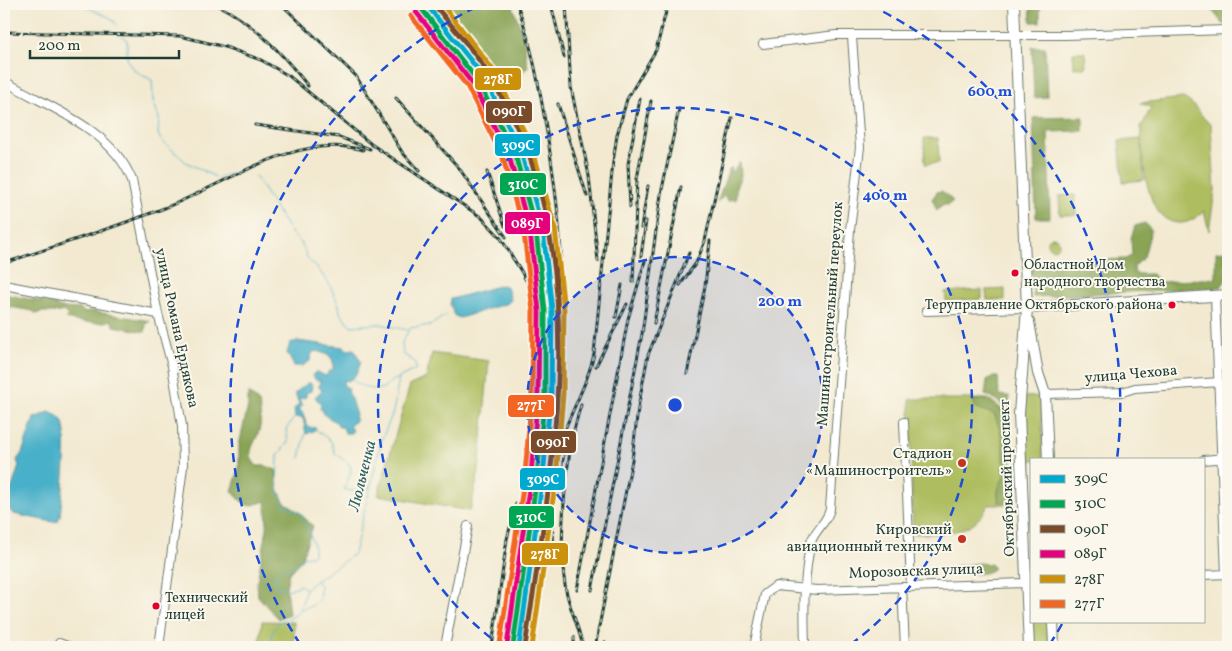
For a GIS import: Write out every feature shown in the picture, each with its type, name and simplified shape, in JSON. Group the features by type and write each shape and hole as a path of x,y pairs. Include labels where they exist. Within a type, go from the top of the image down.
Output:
{"main road":[{"name":"Октябрьский проспект","path":"1014,4 1027,308 1019,414 1029,583 1029,647"},
{"path":"1027,308 1228,295"},
{"name":"Октябрьский проспект","path":"1027,308 1045,394 1048,458"},
{"path":"1021,384 1030,379 1041,382"},
{"path":"1054,624 1054,647"}],"street":[{"path":"763,44 836,35 852,37 1015,36 1228,30"},
{"name":"Машиностроительный переулок","path":"805,647 803,588 812,540 826,522 830,509 850,230 860,147 852,37"},
{"name":"улица Романа Ердякова","path":"4,80 104,141 123,161 132,180 158,314 172,366 184,442 159,647"},
{"path":"4,285 158,314"},
{"path":"1204,575 1227,574 1226,458 1219,382 1215,296"},
{"path":"926,311 1027,308"},
{"name":"улица Чехова","path":"1045,394 1122,392 1135,388 1219,382"},
{"path":"904,422 911,586"},
{"path":"1204,460 1226,458"},
{"path":"445,647 468,526"},
{"name":"Морозовская улица","path":"754,647 765,594 776,586 817,590 1029,583"},
{"path":"902,587 905,647"},
{"path":"59,643 70,647"}],"green space":[{"path":"442,4 512,4 522,32 528,67 507,86 459,29"},
{"path":"1030,4 1040,4 1040,22 1031,22"},
{"path":"1207,4 1228,4 1228,24 1223,24"},
{"path":"1032,47 1045,47 1047,97 1034,98"},
{"path":"1073,52 1085,52 1086,67 1074,68"},
{"path":"1183,98 1191,103 1211,125 1215,190 1209,231 1204,211 1185,223 1177,223 1166,219 1157,210 1151,198 1144,168 1140,126 1151,107 1140,103"},
{"path":"1083,117 1083,131 1048,132 1050,218 1036,218 1033,118"},
{"path":"924,138 938,138 939,163 925,164"},
{"path":"1141,139 1144,180 1123,182 1119,141"},
{"path":"740,162 741,176 736,187 736,200 728,201 724,196 717,203 729,169 731,167 732,173"},
{"path":"942,191 953,201 948,205 942,205 937,210 932,199 937,192"},
{"path":"1075,195 1076,215 1060,215 1059,196"},
{"path":"1145,223 1151,230 1144,257 1134,267 1135,274 1152,274 1162,282 1216,278 1216,252 1225,251 1226,280 1221,287 1033,297 1031,262 1126,259 1132,255 1131,238 1135,226"},
{"path":"1055,237 1058,238 1058,248 1051,249 1048,248 1047,241 1048,238"},
{"path":"1005,289 1005,300 987,300 986,290"},
{"path":"982,290 982,299 946,301 945,292"},
{"path":"4,294 54,304 60,308 81,309 85,313 90,311 150,321 146,324 145,332 114,326 111,320 95,323 66,319 68,315 63,311 36,314 33,311 4,306"},
{"path":"432,353 489,361 479,471 470,511 378,495 410,385 426,378"},
{"path":"991,377 998,377 999,395 1009,396 1011,412 992,397 985,395 987,380"},
{"path":"248,393 259,402 260,414 259,430 251,450 251,458 257,466 266,466 276,470 278,488 284,502 294,508 313,526 301,560 289,573 286,587 289,614 278,619 258,596 257,582 267,529 266,501 249,506 242,502 232,491 239,469 239,445 248,406"},
{"path":"1041,396 1043,458 1030,458 1030,571 1024,397"},
{"name":"Стадион «Машиностроитель»","path":"910,399 989,399 1010,415 1013,504 988,505 975,522 956,531 935,534 913,534"},
{"path":"983,399 1009,416 1012,502 999,502 998,492 1004,472 1002,442 994,414 976,408 973,401"},
{"path":"978,563 990,564 994,568 986,573 975,574 953,573 951,570 955,566"},
{"path":"262,621 294,622 294,647 259,647"},
{"path":"1032,624 1049,624 1050,647 1033,647"}],"water":[{"path":"502,285 507,287 511,300 508,303 460,318 455,316 450,304 451,299"},
{"path":"297,341 344,347 348,350 354,349 361,362 356,375 348,381 344,380 343,385 347,387 356,415 354,417 356,420 349,427 353,430 351,433 345,433 343,427 339,427 337,423 323,414 323,410 320,409 321,404 315,397 322,390 319,387 320,380 316,380 312,375 316,372 326,376 329,371 333,371 333,361 329,355 316,351 312,353 310,361 302,366 294,366 287,353 290,343"},
{"path":"309,382 312,385 311,391 306,393 306,397 299,399 303,405 300,407 300,411 303,413 307,427 316,428 314,431 306,434 303,418 295,417 294,409 299,404 295,393"},
{"path":"49,412 62,420 65,438 65,466 60,516 58,521 53,522 13,514 6,505 19,466 17,460 22,453 34,418"}],"waterway":[{"path":"79,4 111,18 117,25"},
{"path":"123,37 127,40 127,54 130,65 136,71 152,80 153,100 159,118 158,134 161,140 186,162 217,178 246,169"},
{"path":"255,176 292,234 301,243 308,259 329,284 339,305 340,313 351,326 380,324 407,330"},
{"name":"Люльченка","path":"272,647 271,639 274,629 281,621 296,614 306,588 354,554 382,439 393,412 399,379 416,369 415,362 403,354 402,342 410,328 431,325 446,315"},
{"path":"351,379 373,389 382,388 392,380 399,379"},
{"path":"295,417 286,429 288,442 278,455 277,488 284,505 301,513 311,538 314,554 302,557 296,565 280,571 274,577 277,588 283,587 288,590 301,585 305,589"},
{"path":"315,429 331,441 335,453 350,465 351,472 344,489 350,491 370,487"},
{"path":"300,458 305,434"},
{"path":"300,609 312,606 320,598 320,586 316,580"}],"railway":[{"path":"215,4 229,11 266,39 308,86"},
{"path":"281,4 356,76 402,152 419,171"},
{"path":"517,4 527,35 538,84 556,197 562,290 559,353 554,386"},
{"path":"551,4 564,57"},
{"path":"566,4 571,87 589,176 598,261"},
{"path":"528,647 542,528 555,458 586,381 594,354 617,135 627,99 656,50 668,4"},
{"path":"4,32 180,36 225,47 261,60 289,76 371,144 481,217 500,237 515,261"},
{"path":"471,73 502,124 524,177 537,222 544,267 548,314 547,360 545,407 535,501"},
{"path":"396,98 459,168 506,237"},
{"path":"630,207 628,164 640,99"},
{"path":"633,282 637,179 651,101"},
{"path":"558,104 587,196"},
{"path":"592,590 642,334 661,194 679,109"},
{"path":"680,285 696,263 705,241 732,118"},
{"path":"255,125 339,137 370,149"},
{"path":"8,262 167,207 262,163 287,154 312,148 338,146 363,150"},
{"path":"487,172 505,226"},
{"path":"641,228 648,186"},
{"path":"654,323 681,187"},
{"path":"641,256 646,221"},
{"path":"687,374 705,286 710,241"},
{"path":"595,647 632,460 638,408 648,355 689,253"},
{"path":"512,257 523,274 532,294 544,333"},
{"path":"577,590 628,319 645,261"},
{"path":"616,317 622,285"},
{"path":"596,366 627,304"},
{"path":"581,405 571,445 562,543 566,593 583,647"},
{"path":"553,553 554,499 564,455"},
{"path":"492,647 507,539 516,504"},
{"path":"574,637 574,647"},
{"path":"603,647 605,642"}],"transit line":[{"name":"309С","path":"426,4 483,76 521,152 543,230 552,310 551,392 543,476 519,647"},
{"name":"090Г","path":"434,4 481,63 514,121 527,150 545,210 555,272 559,334 552,460 525,647"},
{"name":"278Г","path":"442,4 494,71 532,147 555,228 564,310 563,394 556,478 532,647"},
{"name":"310С","path":"421,8 477,80 515,154 536,231 545,310 545,392 537,476 513,646"},
{"name":"089Г","path":"416,12 472,83 509,156 530,232 539,311 538,392 531,475 507,645"},
{"name":"277Г","path":"411,16 467,86 503,158 524,233 533,311 532,392 525,474 500,644"}],"place":[{"name":"Областной Дом народного творчества","path":"1015,273"},
{"name":"Теруправление Октябрьского района","path":"1172,305"},
{"name":"Стадион «Машиностроитель»","path":"962,463"},
{"name":"Кировский авиационный техникум","path":"962,539"},
{"name":"Технический лицей","path":"156,606"}]}
